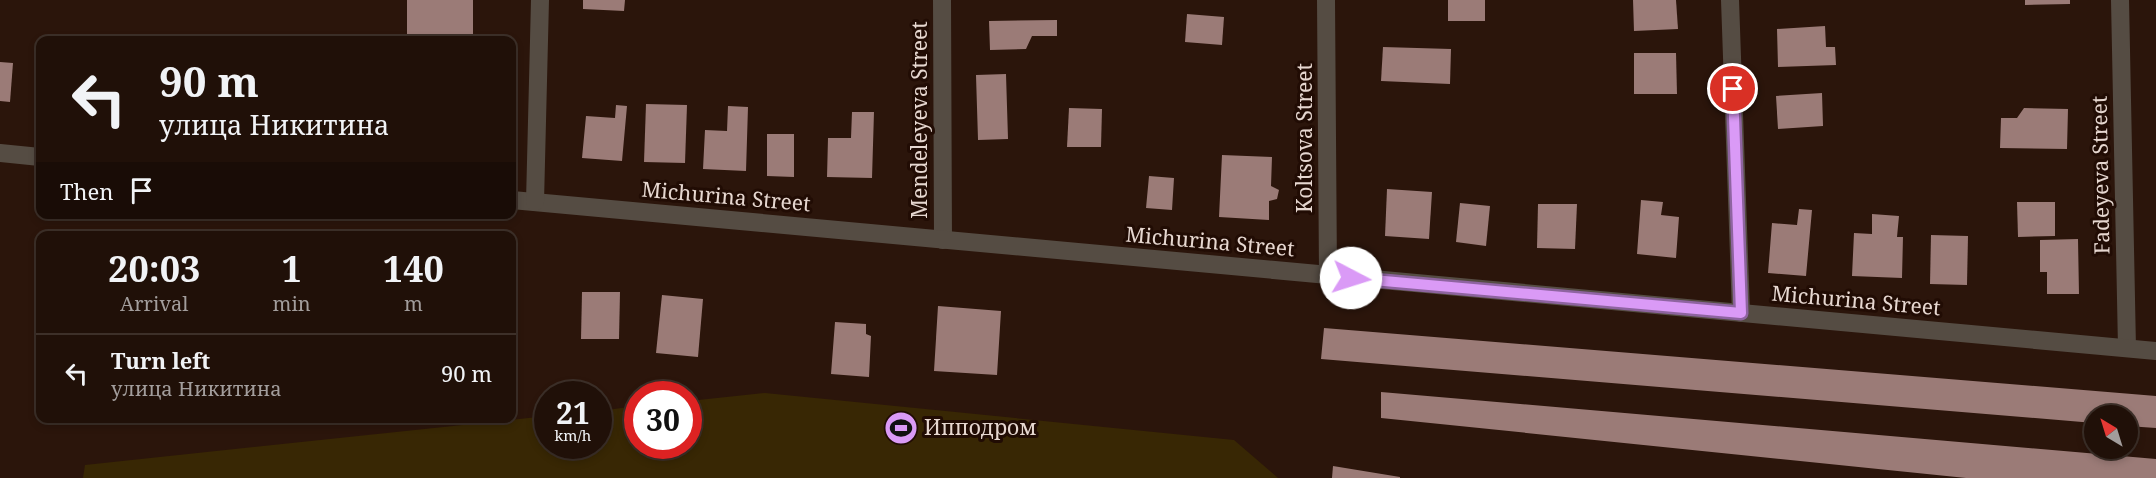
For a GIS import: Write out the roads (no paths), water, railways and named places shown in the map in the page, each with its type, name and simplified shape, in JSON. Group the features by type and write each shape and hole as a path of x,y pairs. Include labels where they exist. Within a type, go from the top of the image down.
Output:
{"street":[{"path":"536,202 540,0"},
{"name":"Mendeleyeva Street","path":"942,0 943,240"},
{"name":"Koltsova Street","path":"1326,0 1328,275"},
{"path":"1730,0 1741,313"},
{"name":"Fadeyeva Street","path":"2120,0 2127,348"},
{"path":"0,153 36,157"},
{"name":"Michurina Street","path":"516,200 2156,351"}],"place":[{"name":"Ипподром","path":"901,428"}]}
